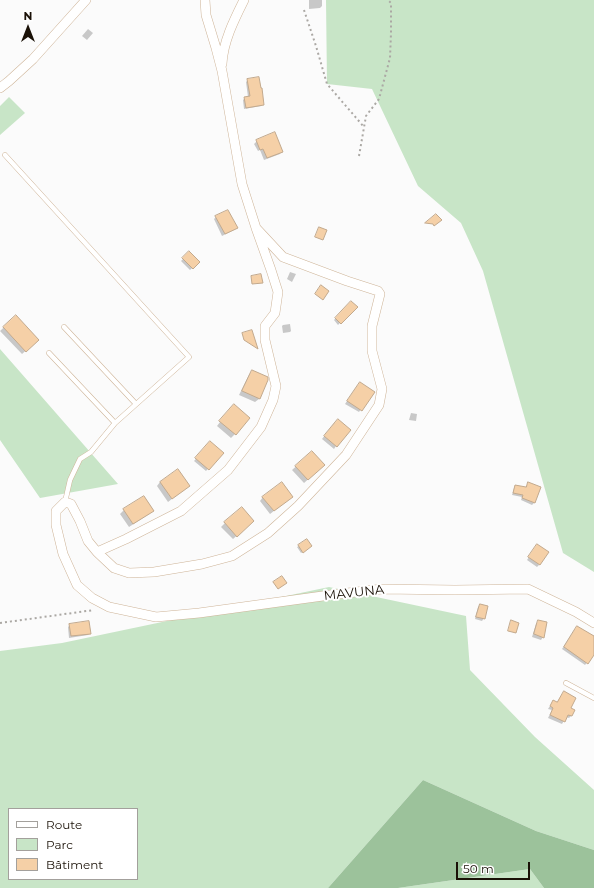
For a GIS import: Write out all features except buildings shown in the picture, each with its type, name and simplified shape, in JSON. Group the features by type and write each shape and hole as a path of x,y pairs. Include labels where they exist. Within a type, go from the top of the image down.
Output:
{"street":[{"path":"0,88 33,59 86,0"},
{"path":"97,552 182,511 228,470 261,427 273,400 276,386 265,340 265,326 275,313 278,292 242,184 222,71 206,15 205,0"},
{"path":"222,71 222,55 232,26 244,0"},
{"path":"65,502 71,504 88,541 114,568 129,573 154,572 202,564 232,556 268,533 298,506 346,455 379,406 382,389 372,351 372,326 379,292 283,257 256,228"},
{"name":"MAVUNA","path":"65,502 56,511 56,525 62,554 77,585 92,598 109,607 156,617 199,613 382,588 455,590 528,589 576,612 594,623"}],"lane":[{"path":"5,155 189,357 115,423 90,452 80,459 70,480 65,502"},
{"path":"64,327 136,404"},
{"path":"50,353 115,423"},
{"path":"566,683 594,698"}],"path":[{"path":"359,156 366,116 379,99 390,58 391,2 388,0"},
{"path":"304,10 327,84 364,127"},
{"path":"0,623 109,607"}],"green space":[{"path":"326,0 594,0 594,572 563,553 483,271 461,223 418,186 372,89 327,84"},
{"path":"9,97 25,113 0,135 0,106"},
{"path":"0,349 118,484 40,498 0,440"},
{"path":"329,587 466,616 470,670 535,737 594,790 594,850 536,831 423,780 328,888 0,888 0,651 62,643"},
{"path":"423,780 536,831 594,850 594,888 544,888 530,869 398,888 328,888"},
{"path":"530,869 544,888 398,888"}]}
